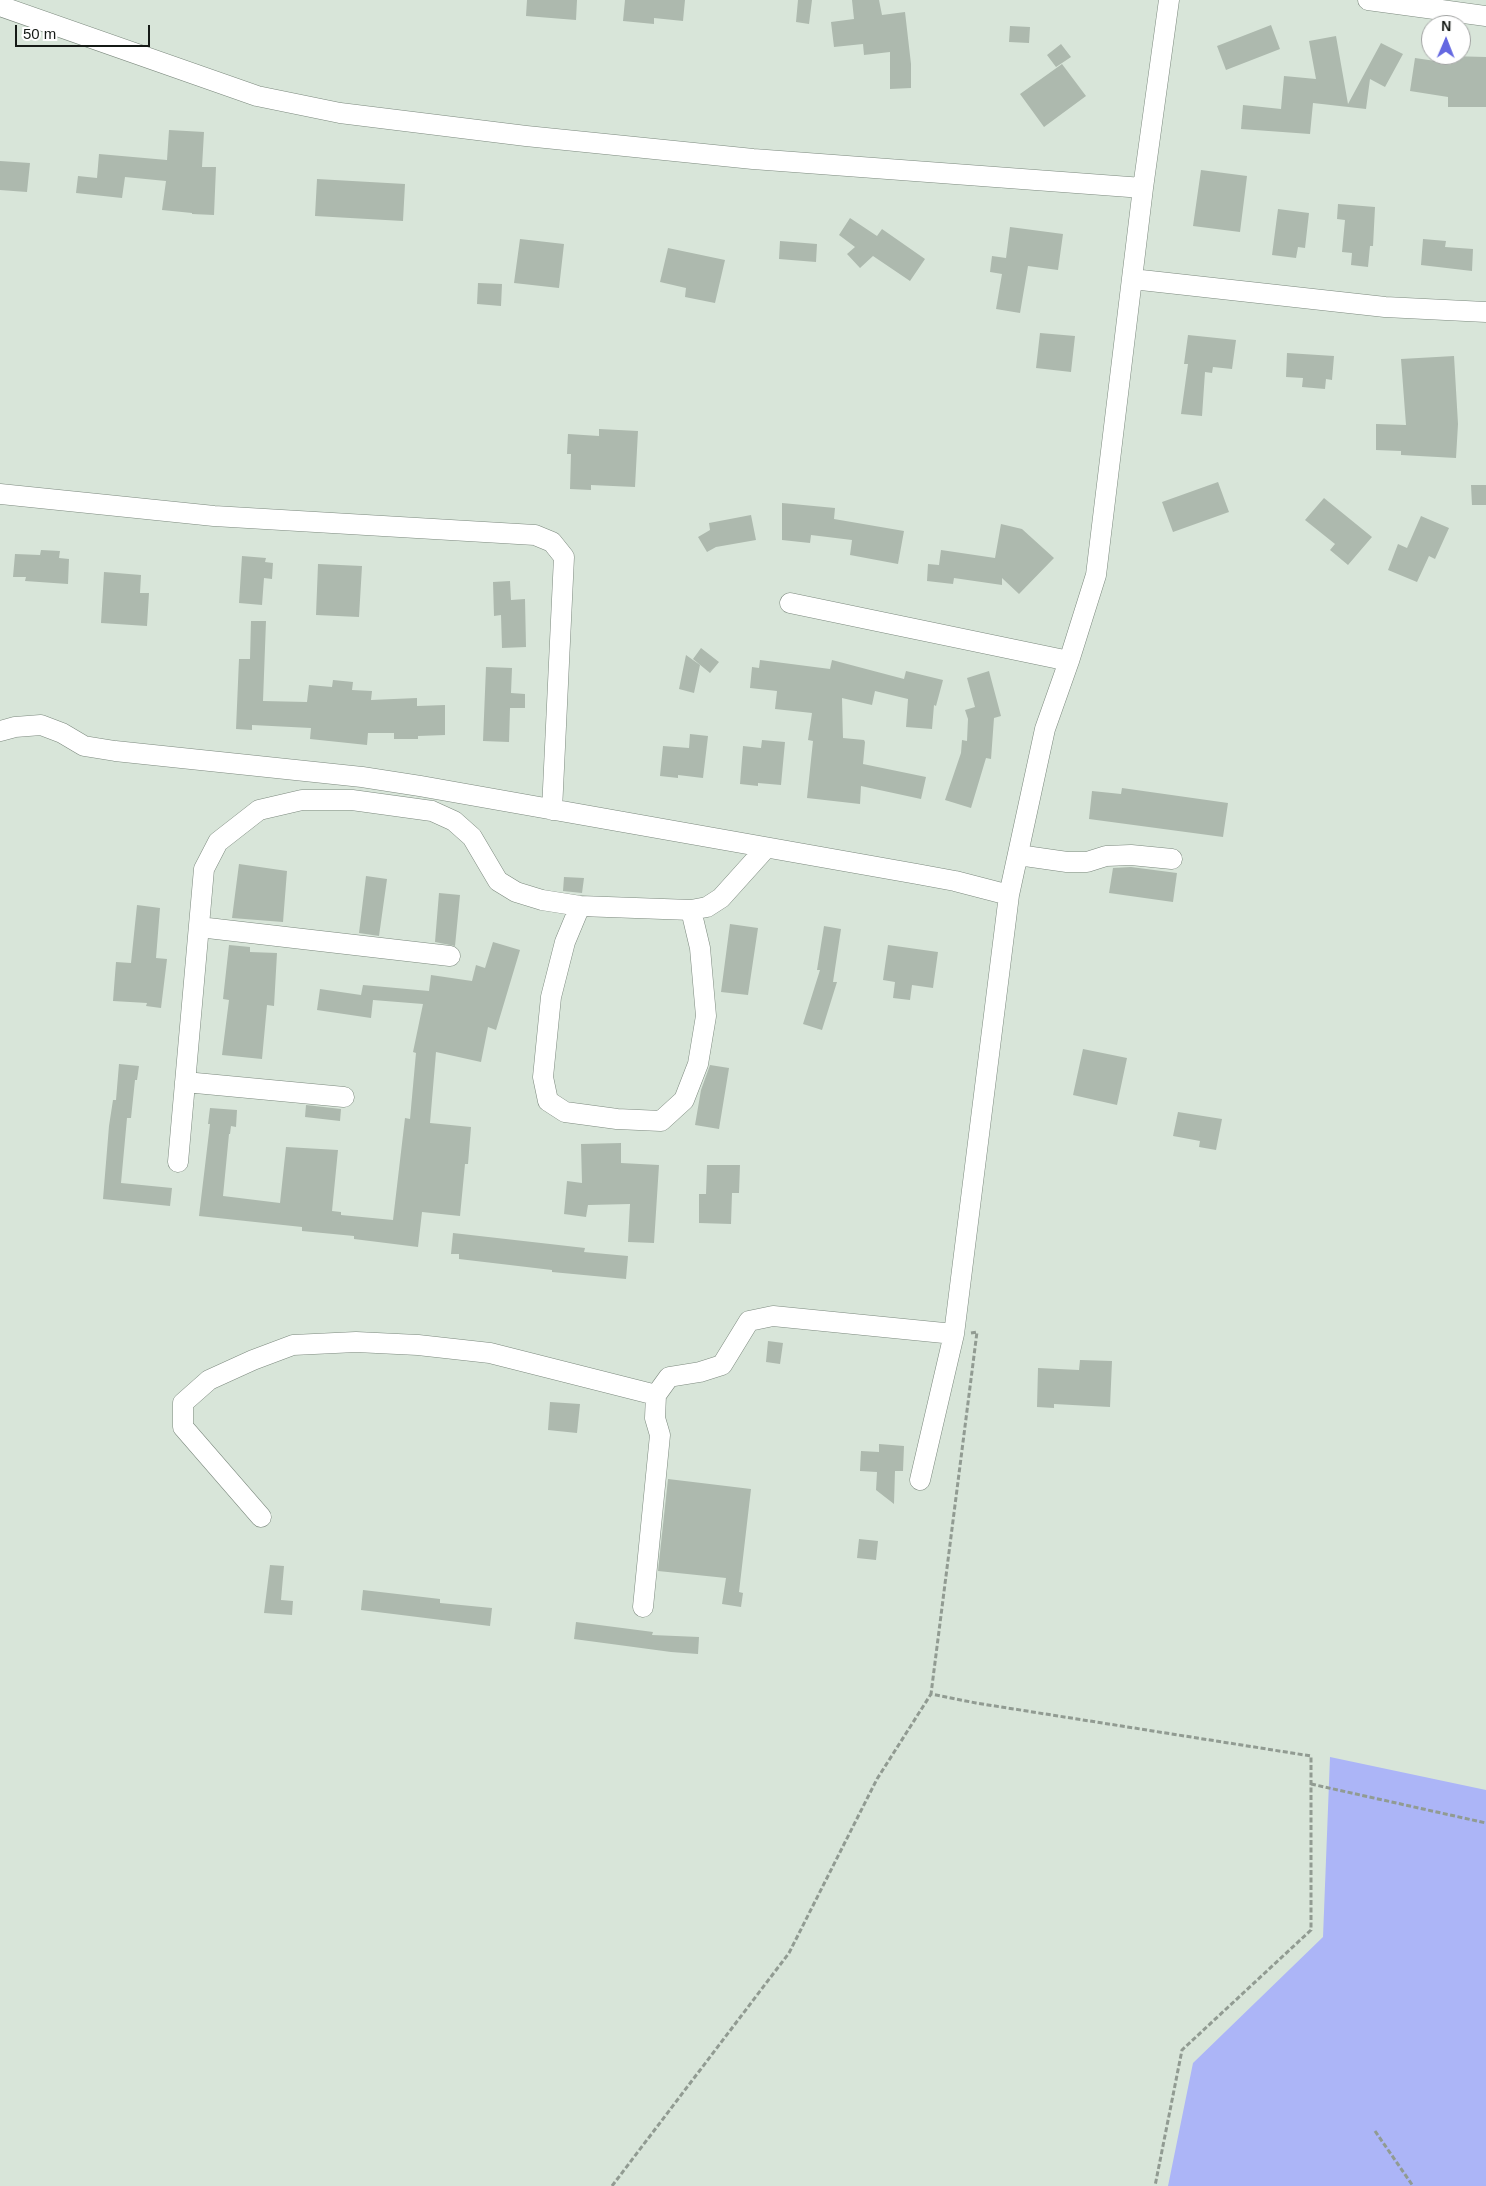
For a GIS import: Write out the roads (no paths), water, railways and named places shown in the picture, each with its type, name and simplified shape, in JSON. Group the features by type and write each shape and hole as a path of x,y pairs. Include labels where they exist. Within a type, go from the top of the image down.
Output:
{"street":[{"path":"920,1480 954,1334 1009,896 1045,728 1070,661 1096,575 1143,188 1169,0"},
{"path":"1368,0 1486,16"},
{"path":"0,6 257,96 340,113 526,136 753,159 1143,188"},
{"path":"1132,279 1385,307 1486,312"},
{"path":"0,494 214,516 535,535 552,542 564,557 552,810"},
{"path":"790,603 1070,661"},
{"path":"0,731 15,727 41,725 62,733 84,746 115,751 362,777 917,874 1009,896"},
{"path":"178,1162 204,869 218,842 259,810 302,800 352,800 432,811 454,821 472,837 498,881 516,892 580,906 691,910 707,907 721,898 766,848"},
{"path":"1018,855 1067,862 1087,862 1106,856 1123,855 1172,860"},
{"path":"580,906 565,942 551,997 542,1077 548,1101 565,1112 617,1119 644,1120 661,1120 684,1100 698,1064 706,1016 700,948 691,910"},
{"path":"199,927 450,956"},
{"path":"185,1082 344,1097"},
{"path":"643,1607 660,1435 655,1418 656,1395 669,1377 700,1372 722,1365 748,1321 773,1316 954,1334"},
{"path":"261,1517 183,1428 183,1403 209,1380 253,1360 293,1345 356,1342 418,1345 490,1353 656,1395"}]}
